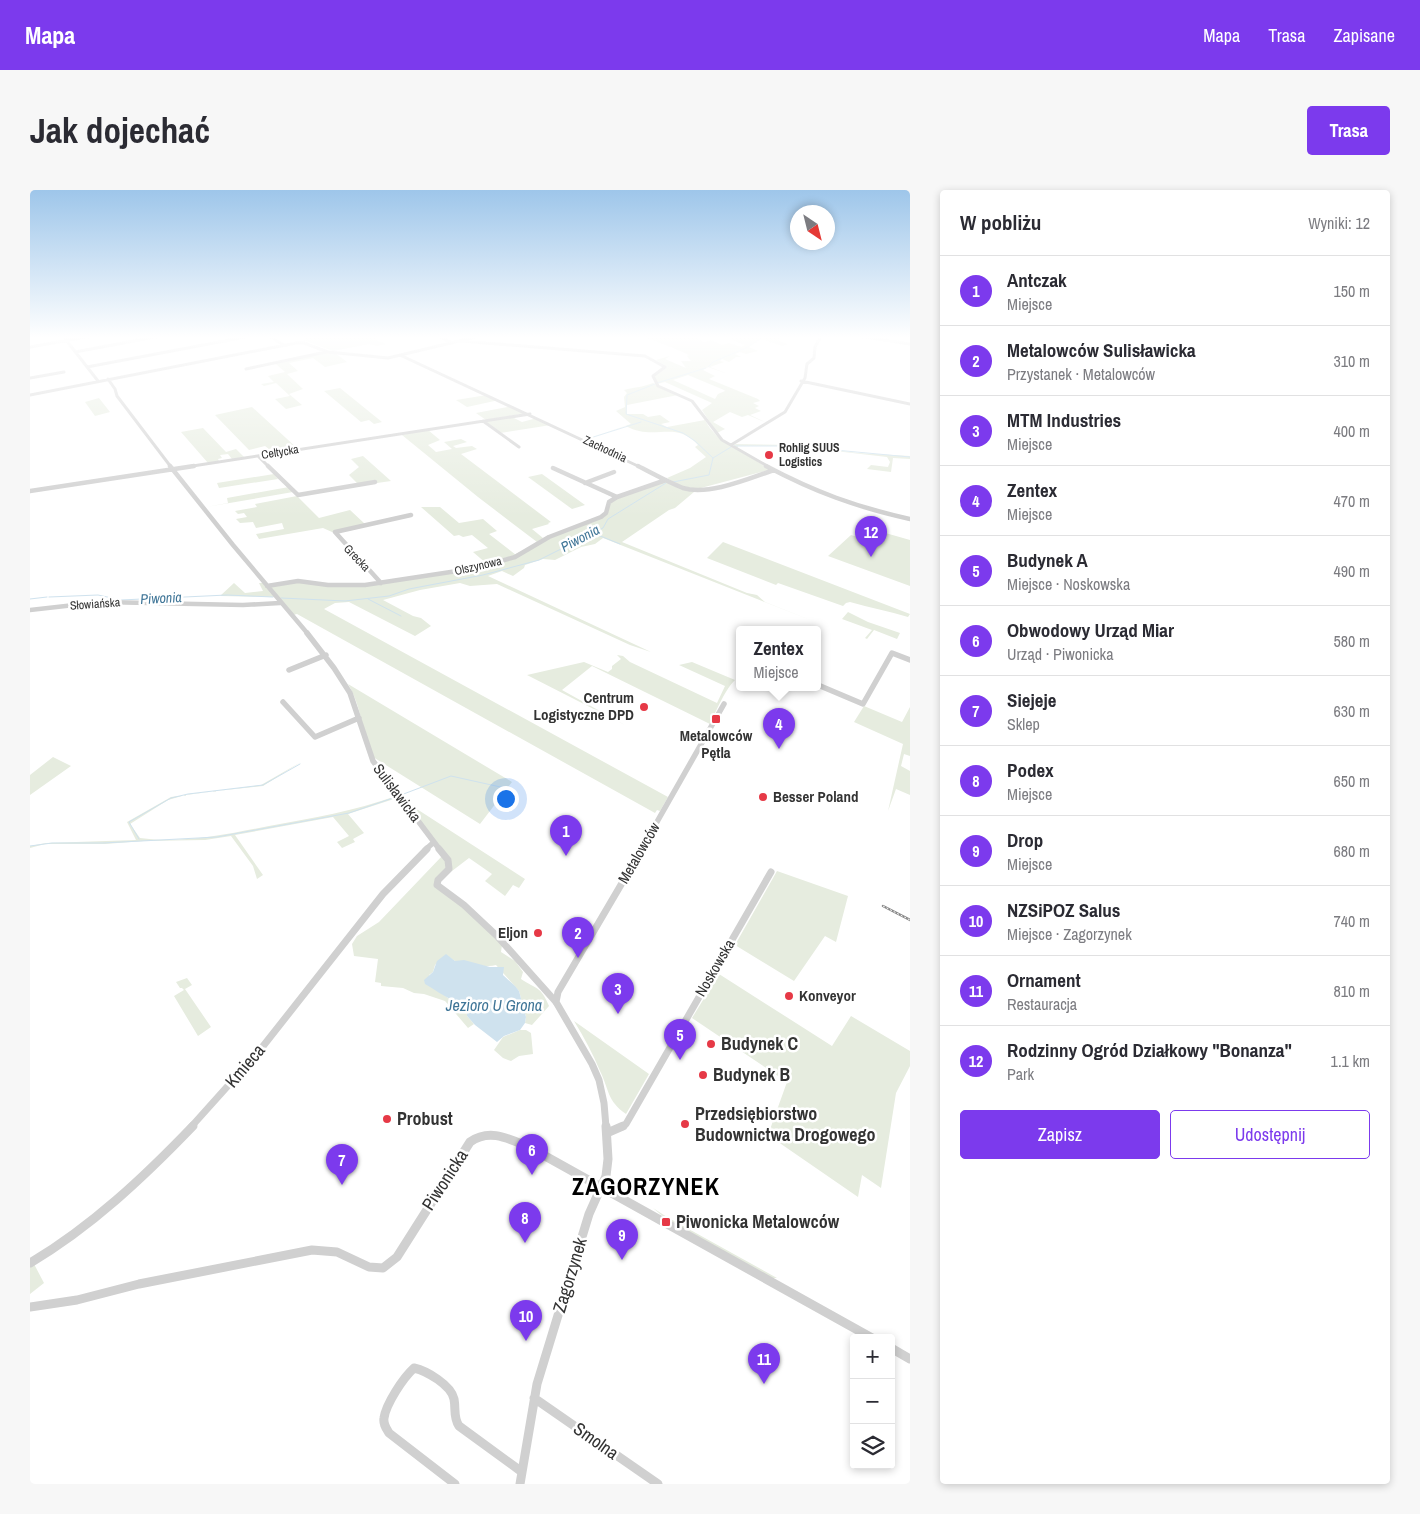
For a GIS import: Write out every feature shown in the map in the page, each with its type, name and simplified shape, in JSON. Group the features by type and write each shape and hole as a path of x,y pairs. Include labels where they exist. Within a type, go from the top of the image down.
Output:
{"street":[{"name":"Sulisławicka","path":"117,396 280,603 326,654 349,692 373,761 446,856 449,866 448,871 438,880 437,885 464,905 497,936 556,1002 584,1047 599,1080 604,1103 608,1165 602,1186"},
{"name":"Zachodnia","path":"491,396 688,489 704,490 774,470"},
{"path":"679,396 694,403 703,413 714,432 731,445 774,470 835,499 910,519"},
{"path":"731,445 785,412 795,396"},
{"path":"874,396 910,404"},
{"name":"Celtycka","path":"30,491 530,414"},
{"path":"482,421 519,447"},
{"path":"258,456 300,495 375,482"},
{"path":"553,468 616,497 669,481"},
{"path":"585,483 614,472"},
{"name":"Olszynowa","path":"267,586 298,581 337,585 381,583 477,568 512,558 549,536 603,516 606,513 609,502 616,497"},
{"name":"Grecka","path":"381,583 342,542 336,532 411,515"},
{"name":"Słowiańska","path":"30,610 101,602 280,603"},
{"path":"821,686 863,704 892,653 910,660"},
{"path":"288,670 326,654"},
{"path":"283,702 314,737 359,718"},
{"name":"Metalowców","path":"556,1002 558,992 724,704"},
{"name":"Kmieca","path":"30,1263 55,1248 109,1206 185,1135 286,1018 366,915 416,859 434,842"},
{"name":"Noskowska","path":"607,1133 620,1129 626,1124 771,872"},
{"name":"Piwonicka","path":"30,1307 77,1300 140,1284 312,1250 339,1253 373,1269 385,1267 397,1256 470,1142 485,1134 500,1136 529,1147 865,1334"},
{"name":"Zagorzynek","path":"520,1484 534,1398 553,1328 592,1206 602,1186"},
{"path":"895,1350 910,1359"},
{"path":"455,1484 389,1433 385,1426 386,1412 407,1374 414,1368 422,1370 451,1392 454,1400 455,1419 459,1426 522,1472"},
{"name":"Smolna","path":"534,1398 658,1484"}],"shaded area":[{"path":"292,396 302,405 286,409 275,399"},
{"path":"330,396 350,396 382,422 374,424 369,420 361,422"},
{"path":"490,396 499,400 467,407 456,400"},
{"path":"671,396 627,405 627,414 643,414 648,417 660,415 670,422 661,424 667,427 705,420 718,436 769,470 697,489 678,485 667,478 690,468 706,457 695,447 698,445 681,433 646,432 626,426 587,439 631,424 616,411 625,407 624,397"},
{"path":"697,396 709,396 715,399 717,396 752,396 760,401 753,403 759,406 755,408 761,411 750,415 767,423 748,415 742,417 730,412 713,422 725,429 717,433 702,410 712,403"},
{"path":"99,398 110,412 95,416 85,402"},
{"path":"512,406 526,413 486,420 476,413"},
{"path":"252,407 298,449 274,453 265,446 249,450 215,415"},
{"path":"512,417 522,422 537,418 551,425 500,433 484,421"},
{"path":"203,428 226,452 236,449 244,457 232,459 228,454 220,455 222,458 218,459 219,461 208,463 181,432"},
{"path":"428,430 440,440 428,445 436,452 452,449 444,442 461,439 467,442 453,446 456,448 472,446 477,449 461,454 551,522 532,529 543,538 537,542 402,435"},
{"path":"733,445 792,445 858,453 910,456 910,459 893,458 891,472 867,469 871,465 888,467 890,462 887,457 792,446 738,446 738,448"},
{"path":"363,456 391,481 377,483 374,480 359,485 349,475 359,467 351,459"},
{"path":"274,474 278,479 219,488 217,483"},
{"path":"542,474 585,505 572,509 528,477"},
{"path":"666,481 694,492 675,508 669,510 622,542 747,593 757,595 765,602 823,625 603,538 595,544 581,547 555,560 543,559 525,565 524,568 513,576 502,571 488,576 651,652 630,645 497,584 470,586 460,583 420,590 383,600 413,616 421,618 431,626 415,636 349,602 335,603 324,609 668,797 660,811 657,810 655,813 297,614 293,615 277,597 220,596 234,583 245,593 263,591 259,583 263,583 266,587 300,582 357,586 496,564 549,537 603,517 612,500"},
{"path":"289,487 293,492 206,507 228,503 227,498"},
{"path":"297,496 319,518 350,510 365,524 332,532 323,528 259,539 256,534 284,529 282,523 256,528 253,522 240,523 236,519 247,517 244,513 238,514 235,511 257,507 255,504"},
{"path":"421,507 440,507 459,523 483,519 497,531 489,534 516,555 499,558 499,560 487,564 473,552 488,548 472,535 454,536"},
{"path":"875,530 910,540 910,586 828,556 851,535 867,540"},
{"path":"723,542 910,614 908,617 850,602 843,606 778,583 776,585 707,558"},
{"path":"848,612 868,622 900,633 897,639 874,630 867,639 865,638 872,630 842,619"},
{"path":"617,655 623,656 630,662 717,703 725,686 679,665 692,662 735,680 718,706 710,724 592,666 562,690 625,725 527,675 584,662 608,672 621,659"},
{"path":"348,684 512,782 480,824 373,757 353,693"},
{"path":"864,706 902,722 910,707 910,756 904,754 901,766 910,771 910,795 896,789 888,811 903,744 854,722"},
{"path":"53,757 71,766 30,795 30,775"},
{"path":"301,762 263,786 213,791 261,785"},
{"path":"185,795 168,800 130,824 140,838 173,840 221,835 349,810 396,796 397,798 348,814 364,833 353,839 355,842 342,848 337,842 349,836 333,817 235,835 263,875 257,879 253,866 231,836 205,840 45,844 30,848 30,846 46,843 136,840 127,822 171,797"},
{"path":"406,802 525,879 519,888 513,885 505,896 485,881 492,874 469,858 452,871"},
{"path":"443,855 448,866 435,880 435,885 460,904 502,945 501,952 515,961 523,972 521,979 538,989 546,1000 549,1006 532,1025 525,1023 526,1017 519,991 496,965 486,966 455,961 446,955 435,965 433,972 429,975 447,997 462,1003 467,1011 467,1016 474,1024 468,1028 445,1001 424,994 414,993 403,988 381,986 381,983 375,982 378,959 354,956 352,944 357,936 379,922"},
{"path":"777,871 848,896 836,942 825,936 794,981 735,945"},
{"path":"719,974 832,1046 851,1016 910,1051 910,1066 896,1093 881,1188 862,1175 858,1197 768,1135 787,1082 692,1018"},
{"path":"187,978 192,985 185,989 211,1027 198,1036 174,996 184,990 176,982"},
{"path":"574,1021 649,1074 626,1114 615,1104 609,1094 585,1039"},
{"path":"520,1030 526,1030 531,1033 533,1054 519,1056 511,1061 503,1058 494,1050 503,1037"},
{"path":"653,1208 777,1278 772,1278 666,1219"},
{"path":"34,1264 44,1283 30,1294 30,1266"}],"water":[{"name":"Jezioro U Grona","path":"446,954 455,961 464,960 490,967 504,967 503,975 519,991 526,1017 525,1023 520,1030 504,1036 497,1042 475,1025 467,1016 467,1011 462,1003 450,999 425,984 424,980 433,972 437,961"}],"waterway":[{"name":"Piwonia","path":"627,396 626,414 683,433 695,441 713,458"},
{"path":"587,439 641,422"},
{"path":"734,446 792,446 910,457"},
{"path":"713,458 731,447"},
{"name":"Piwonia","path":"673,482 709,475 713,458"},
{"name":"Piwonia","path":"593,533 603,528 608,519 666,483"},
{"name":"Piwonia","path":"281,598 345,601 389,596 409,589 483,575 539,560 593,533"},
{"path":"593,533 620,544"},
{"name":"Piwonia","path":"49,597 98,595 121,600 227,595 273,597"},
{"name":"Piwonia","path":"30,599 47,597"},
{"path":"368,599 401,616"},
{"path":"139,839 129,822 171,798 188,794 263,785 300,764"},
{"path":"401,795 451,776 505,788"},
{"path":"30,846 52,843 103,843 217,837 349,813 396,797"}],"railway":[{"path":"883,906 910,920"}],"place":[{"name":"Rohlig SUUS Logistics","path":"769,455"},
{"name":"Rodzinny Ogród Działkowy \"Bonanza\"","path":"871,557"},
{"name":"Centrum Logistyczne DPD","path":"644,707"},
{"name":"Metalowców Pętla","path":"716,719"},
{"name":"Zentex","path":"779,749"},
{"name":"Besser Poland","path":"763,797"},
{"name":"Antczak","path":"566,856"},
{"name":"Eljon","path":"538,933"},
{"name":"Metalowców Sulisławicka","path":"578,958"},
{"name":"Konveyor","path":"789,996"},
{"name":"MTM Industries","path":"618,1014"},
{"name":"Budynek C","path":"711,1044"},
{"name":"Budynek A","path":"680,1060"},
{"name":"Budynek B","path":"703,1075"},
{"name":"Probust","path":"387,1119"},
{"name":"Przedsiębiorstwo Budownictwa Drogowego","path":"685,1124"},
{"name":"Obwodowy Urząd Miar","path":"532,1175"},
{"name":"Siejeje","path":"342,1185"},
{"name":"Piwonicka Metalowców","path":"666,1222"},
{"name":"Podex","path":"525,1243"},
{"name":"Drop","path":"622,1260"},
{"name":"NZSiPOZ Salus","path":"526,1341"},
{"name":"Ornament","path":"764,1384"}],"district":[{"name":"ZAGORZYNEK","path":"646,1187"}]}
